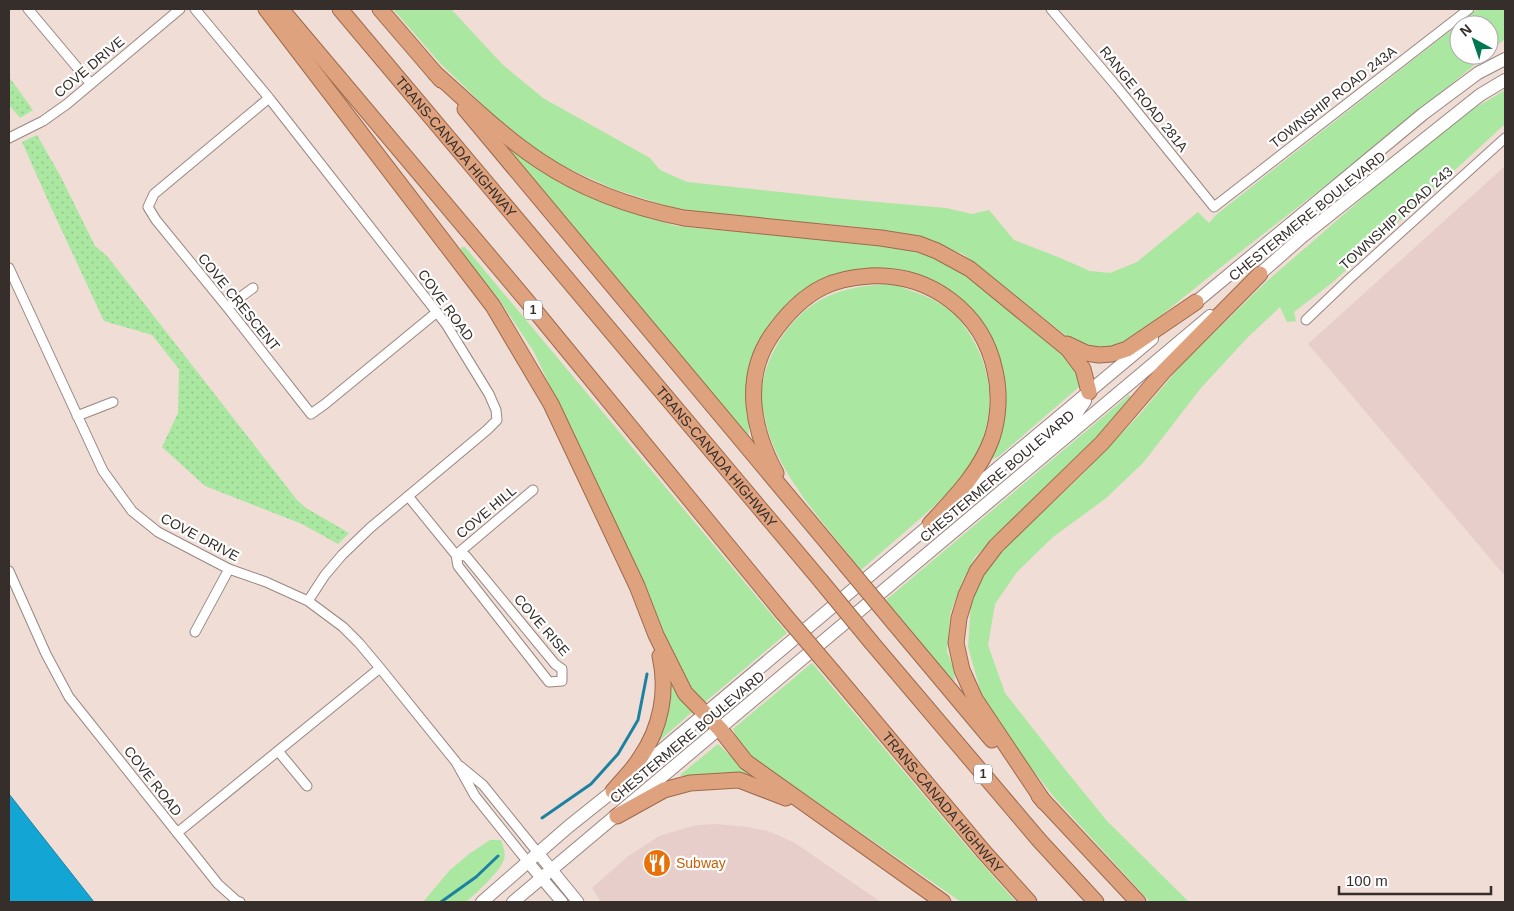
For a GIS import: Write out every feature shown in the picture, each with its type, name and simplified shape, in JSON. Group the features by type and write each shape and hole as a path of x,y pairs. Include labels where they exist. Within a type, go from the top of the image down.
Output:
{"highway":[{"path":"266,9 494,306 550,404 637,586 656,635 685,693 720,729 746,762 943,902"},
{"name":"TRANS-CANADA HIGHWAY","path":"281,9 532,307 783,613 984,852 1029,902"},
{"name":"TRANS-CANADA HIGHWAY","path":"340,9 872,643 1039,840 1096,902"},
{"path":"380,9 1044,802 1138,902"},
{"path":"435,73 503,133 541,162 579,184 641,208 684,218 881,238 918,244 937,251 970,269 1050,334 1076,358 1083,369 1089,392"},
{"path":"1044,802 975,700 962,670 956,643 959,618 966,595 978,571 996,546 1102,443 1164,371 1260,274"},
{"path":"799,510 768,458 756,426 753,408 755,374 766,343 790,312 805,298 823,287 844,280 881,276 897,278 930,287 946,297 970,319 989,349 998,386 994,428 984,454 965,485 930,524"},
{"path":"1050,334 1075,349 1086,353 1112,354 1127,350 1196,302"},
{"path":"613,791 640,759 656,728 660,715 664,684 663,666 656,635"},
{"path":"617,816 664,790 690,783 738,780 808,807"}],"main road":[{"name":"CHESTERMERE BOULEVARD","path":"482,902 527,861 1423,114 1478,73 1505,59"},
{"name":"CHESTERMERE BOULEVARD","path":"513,902 913,567 1303,236 1480,95 1505,80"},
{"path":"913,567 958,520 1073,418 1086,400 1089,392"}],"street":[{"path":"28,9 91,84"},
{"name":"COVE DRIVE","path":"9,138 43,121 67,104 180,9"},
{"name":"COVE ROAD","path":"195,9 269,98 437,312 489,394 496,410 497,420 488,430 370,528 342,555 325,575 308,601"},
{"name":"RANGE ROAD 281A","path":"1051,9 1214,207"},
{"name":"TOWNSHIP ROAD 243A","path":"1214,207 1469,9"},
{"name":"COVE CRESCENT","path":"269,98 154,194 148,206 156,220 311,414 437,312"},
{"name":"TOWNSHIP ROAD 243","path":"1306,320 1505,138"},
{"name":"COVE DRIVE","path":"9,268 103,471 132,511 158,532 229,570 266,582 308,601 342,627 360,643 456,762 475,796 527,861"},
{"path":"227,307 253,288"},
{"path":"76,416 113,402"},
{"name":"COVE HILL","path":"456,555 533,490"},
{"name":"COVE RISE","path":"408,496 456,555 458,566 549,682 562,681 562,669 555,664 466,556 456,555"},
{"path":"195,632 229,570"},
{"name":"COVE ROAD","path":"9,571 46,654 70,697 177,833 380,668"},
{"path":"278,751 307,786"},
{"name":"COVE DRIVE","path":"456,762 483,785 538,853"},
{"path":"177,833 218,884 237,902 240,902"},
{"path":"538,853 578,902"},
{"path":"527,861 562,902"}],"shaded area":[{"path":"1505,166 1505,576 1308,344"},
{"path":"715,824 768,831 795,843 881,902 601,902 592,888 627,857 659,836 698,825"}],"green space":[{"path":"393,9 451,9 502,64 543,98 650,158 660,170 687,182 946,208 972,214 989,210 1014,240 1090,271 1110,273 1137,262 1198,212 1209,223 1217,214 1449,32 1449,65 1474,65 1398,129 1133,338 1112,347 1091,347 1069,338 963,254 910,234 850,226 715,215 667,206 614,189 556,163 503,124 440,63"},
{"path":"1478,9 1505,9 1505,39 1499,44 1499,15 1470,15"},
{"path":"9,77 33,110 20,118 9,105"},
{"path":"1505,90 1505,124 1333,282 1294,312 1296,321 1287,322 1280,307 1247,338 1201,388 1143,463 1105,499 1053,537 1017,572 995,604 988,645 1005,693 1107,821 1189,902 1150,902 1054,797 1017,750 983,700 968,647 971,602 992,560 1082,475 1140,414 1183,363 1266,282 1410,157 1475,108"},
{"path":"37,135 61,177 95,246 107,256 297,500 306,508 349,533 338,544 302,524 205,486 162,447 178,413 179,369 152,335 104,321 22,142"},
{"path":"513,150 557,180 627,211 676,226 900,247 930,256 958,271 987,292 1058,350 1078,371 1080,386 998,457 989,460 1003,423 981,322 891,270 861,269 822,280 791,299 772,321 751,362 748,401 749,432 747,439 509,152"},
{"path":"461,247 465,247 787,633 705,702 694,695 676,662 653,605 534,352 499,299 461,252"},
{"path":"893,284 939,303 954,314 965,327 982,359 987,377 989,413 979,448 959,480 933,507 861,570 817,516 789,476 778,456 769,435 762,406 763,380 776,346 786,331 808,308 833,294 847,290"},
{"path":"1129,395 1133,398 1089,447 1020,511 975,557 962,582 950,614 947,651 953,667 955,681 886,600"},
{"path":"812,663 1016,902 961,902 745,752 738,742 733,729"},
{"path":"671,686 675,688 692,712 658,742 669,705"},
{"path":"718,744 749,774 747,776 723,773 684,777 680,775"},
{"path":"490,840 501,840 505,857 493,876 476,893 466,902 423,902 449,871"}],"water":[{"path":"9,794 94,902 9,902"}],"waterway":[{"path":"542,818 591,784 618,754 638,720 647,674"},
{"path":"441,902 476,877 498,856"}],"place":[{"name":"Subway","path":"657,863"}]}
